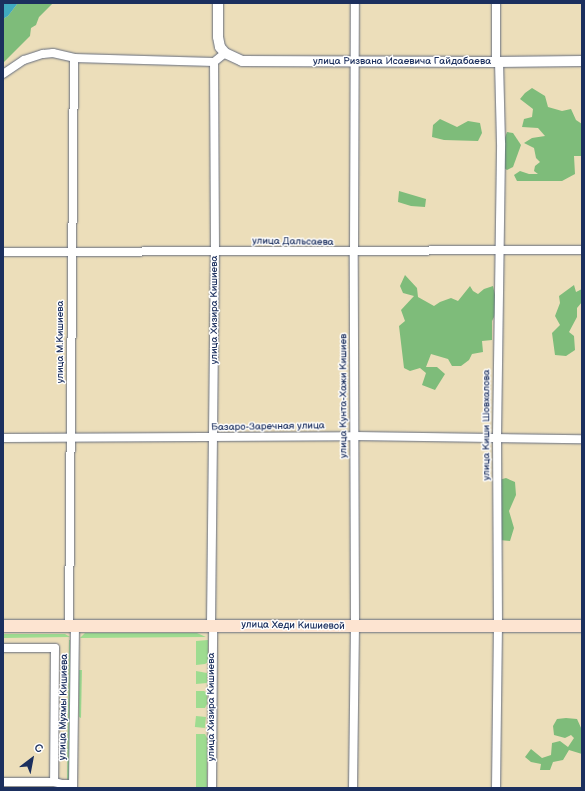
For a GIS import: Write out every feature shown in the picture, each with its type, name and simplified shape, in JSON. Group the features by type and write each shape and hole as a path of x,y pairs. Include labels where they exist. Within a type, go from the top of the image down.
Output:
{"main road":[{"name":"улица Хеди Кишиевой","path":"3,626 582,626"}],"street":[{"path":"3,74 24,60 43,54 53,54 74,58 214,62 225,54 220,47 218,37 218,3"},
{"name":"улица Кунта-Хажи Кишиев","path":"353,788 355,626 355,3"},
{"name":"улица Киши Шовхалова","path":"496,3 501,143 497,437 498,625 496,788"},
{"name":"улица Ризвана Исаевича Гайдабаева","path":"225,54 242,62 582,61"},
{"name":"улица М.Кишиева","path":"72,626 71,438 74,58"},
{"name":"улица Хизира Кишиева","path":"212,788 215,251 214,62"},
{"name":"улица Дальсаева","path":"3,252 500,252 582,250"},
{"name":"Базаро-Заречная улица","path":"3,438 354,436 582,439"},
{"name":"улица Мухмы Кишиева","path":"72,626 73,786"},
{"path":"3,648 55,648 54,782"},
{"path":"3,782 54,782 73,786"}],"green space":[{"path":"18,3 53,3 39,17 36,25 31,28 30,36 3,63 3,19 8,16"},
{"path":"532,88 545,96 548,107 562,111 571,109 576,120 582,124 582,156 574,156 575,174 562,181 517,181 514,175 520,171 529,174 538,174 534,171 535,166 540,162 536,158 534,148 524,143 532,138 545,136 538,128 522,127 524,119 532,117 533,109 520,99"},
{"path":"440,119 457,127 468,121 480,123 482,133 478,141 444,140 432,137 433,125"},
{"path":"507,132 513,133 521,145 513,167 507,170 504,168 503,143"},
{"path":"399,191 426,199 425,207 411,206 398,202"},
{"path":"405,275 417,288 418,297 434,306 451,298 458,301 470,286 473,291 478,294 484,289 493,286 497,311 492,321 492,340 482,341 483,352 472,354 469,360 461,366 452,366 448,359 431,354 426,367 437,367 445,374 435,390 422,385 426,373 420,368 410,371 404,368 399,326 405,321 401,310 414,296 403,293 400,286"},
{"path":"574,285 576,292 582,289 582,302 577,308 577,317 569,332 574,336 575,350 566,356 555,355 552,333 560,325 555,316 560,303 559,296"},
{"path":"506,478 515,482 516,495 509,511 514,528 510,541 499,540 499,480"},
{"path":"85,633 197,633 206,637 80,638"},
{"path":"3,634 65,634 70,637 3,638"},
{"path":"69,640 69,778 67,781"},
{"path":"208,640 208,662 205,664 196,665 196,641"},
{"path":"79,670 82,670 81,718 79,717"},
{"path":"196,671 207,673 207,683 196,684"},
{"path":"196,691 204,691 207,693 207,704 205,708 196,708"},
{"path":"196,716 206,717 205,728 195,727"},
{"path":"557,719 577,719 582,730 582,754 569,750 563,760 553,762 550,770 540,770 541,764 531,762 525,757 531,749 542,758 551,755 552,743 560,741 568,747 574,738 571,735 565,738 554,735 553,726"},
{"path":"196,734 205,734 207,738 207,788 196,788"}],"water":[{"path":"3,3 18,3 8,16 3,19"}]}
